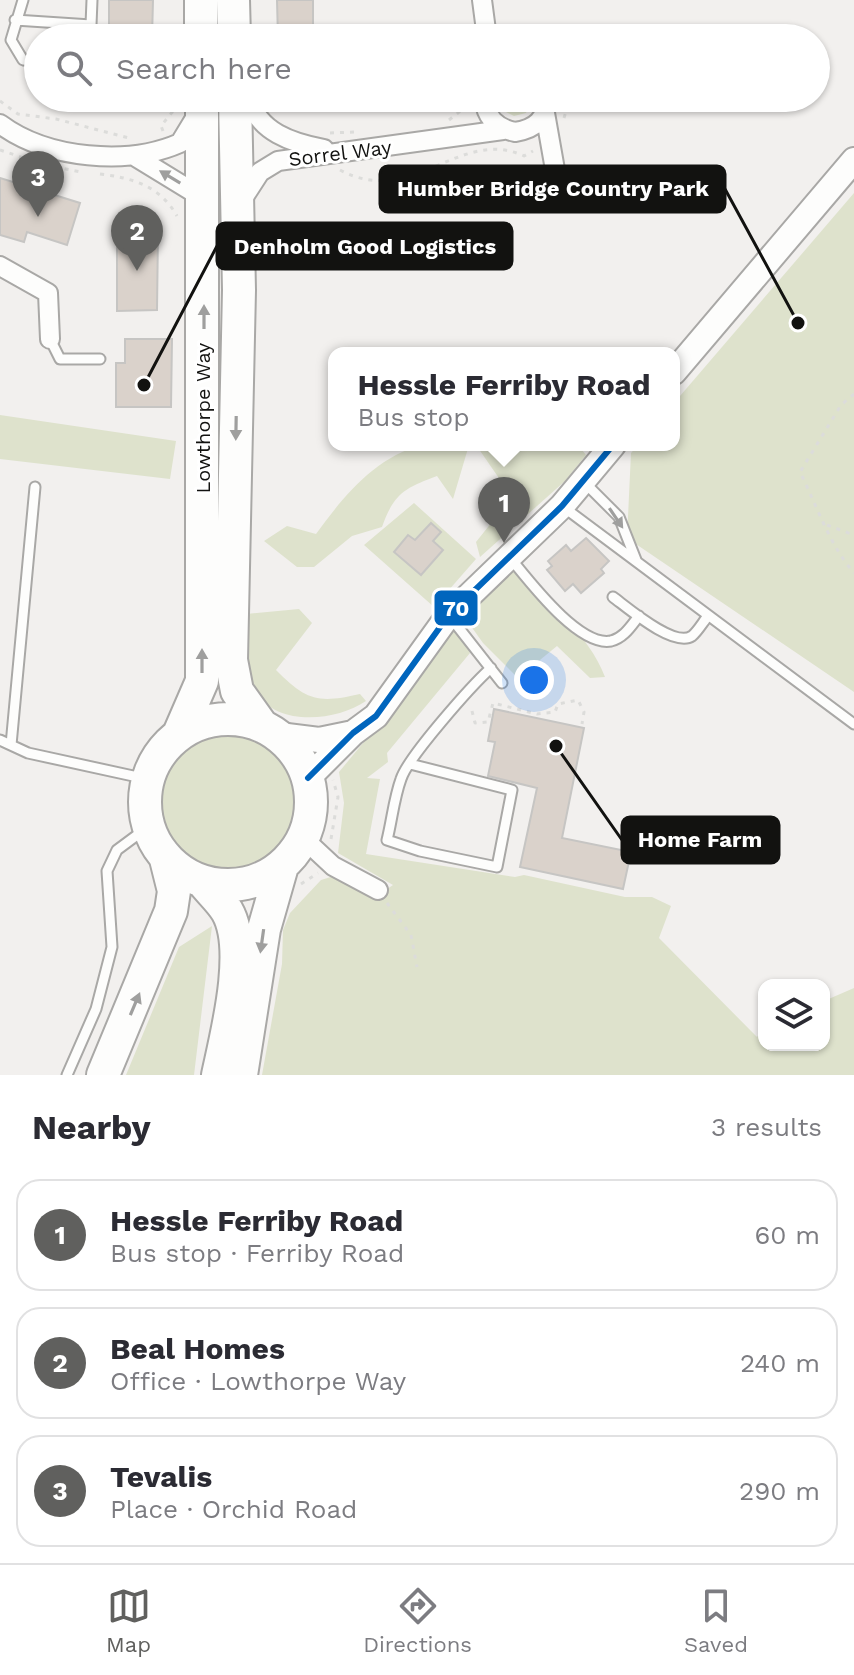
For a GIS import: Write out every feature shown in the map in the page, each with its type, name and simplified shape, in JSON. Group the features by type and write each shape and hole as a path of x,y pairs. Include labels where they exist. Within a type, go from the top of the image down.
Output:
{"highway":[{"path":"201,0 201,24"},
{"path":"234,0 234,24"},
{"name":"Lowthorpe Way","path":"179,734 202,681 203,198 196,112"},
{"name":"Lowthorpe Way","path":"235,112 239,306 231,660 237,691 271,730"},
{"path":"103,1075 171,911 174,891 166,859 148,827 144,803 147,779 165,747 179,734 198,724 220,719 241,719 271,730 318,769 303,838 282,866 264,929 241,1075"},
{"path":"166,859 183,873 203,882 224,886 244,884 282,866"},
{"path":"203,882 227,912 235,938 236,968 218,1075"}],"street":[{"path":"234,0 246,24"},
{"path":"482,0 485,24"},
{"path":"3,128 38,144 134,148 180,143 191,129 193,112"},
{"name":"Sorrel Way","path":"253,112 276,134 339,151"},
{"path":"464,133 483,112"},
{"path":"486,112 509,131 552,158"},
{"path":"509,131 538,123 543,112"},
{"path":"549,112 557,181"},
{"name":"Sorrel Way","path":"237,207 260,172 278,161 429,142 464,133 509,131"},
{"path":"134,148 203,198"},
{"path":"680,365 854,160"},
{"path":"0,266 48,293 50,339"},
{"path":"318,769 353,733 376,716 448,616 562,506 608,451"},
{"path":"271,730 319,740 353,733"},
{"path":"303,838 333,866 378,890"}],"lane":[{"path":"23,0 11,40 24,60"},
{"path":"91,24 92,0"},
{"path":"15,20 76,24"},
{"path":"50,339 60,359 100,359"},
{"path":"583,481 619,517 638,563"},
{"path":"11,745 35,487"},
{"path":"562,506 854,724"},
{"path":"509,557 538,592 585,636 609,641 622,636 639,616"},
{"path":"613,597 667,635 687,638 708,616"},
{"path":"448,616 502,683"},
{"path":"410,764 512,790 497,867 424,852 387,840 401,777 410,764 467,689 491,668"},
{"path":"0,740 28,753 147,779"},
{"path":"67,1075 96,1009 112,947 107,871 117,850 148,827"}],"path":[{"path":"0,101 18,114 56,119 134,148"},
{"path":"166,133 161,126 179,112"},
{"path":"442,123 463,112"},
{"path":"320,133 360,132"},
{"path":"0,150 28,159"},
{"path":"42,164 67,172 85,172"},
{"path":"99,174 126,177 166,197 177,215 177,226"},
{"path":"854,394 841,405 800,472 827,525 835,551 854,573"},
{"path":"827,525 854,535"},
{"path":"472,711 475,723 488,722 493,703 537,714 555,712 558,704 578,700 584,712 582,724"},
{"path":"318,769 338,797 330,841 333,866"},
{"path":"378,890 411,935 417,967"}],"green space":[{"path":"506,112 526,112 526,113 514,116"},
{"path":"854,193 854,692 627,538 631,453 680,451 680,396"},
{"path":"0,415 176,441 170,479 0,459"},
{"path":"405,451 467,451 453,499 437,476 417,484 396,499 382,527 352,536 314,567 297,567 264,541 287,526 316,534 349,493 389,459"},
{"path":"480,451 583,451 586,455 565,481 480,557 476,542 512,497"},
{"path":"414,503 476,559 434,607 364,545","holes":["408,535 418,543 442,550 421,575 404,560 400,545"]},
{"path":"513,566 577,632 598,661 605,677 590,678 557,646 518,678 483,643 463,615"},
{"path":"299,609 312,623 276,670 296,688 313,697 333,699 360,694 366,701 337,714 303,717 272,708 259,698 245,666 246,614"},
{"path":"451,628 465,641 470,653 387,753 388,762 367,778 380,779 366,854 515,877 524,875 625,897 652,897 671,906 659,938 758,1036 758,1051 830,1051 830,998 854,988 854,1075 262,1075 282,964 283,930 290,913 321,880 334,876 374,898 393,885 338,853 344,803 339,772 422,672"},
{"path":"229,734 256,740 279,755 294,778 300,805 294,832 279,855 256,870 229,876 202,870 179,855 164,832 158,805 164,778 179,755 202,740"},
{"path":"212,926 194,1075 126,1075 179,947"}],"building":[{"path":"109,0 153,0 152,24 109,24"},
{"path":"277,0 313,0 313,24 278,24"},
{"path":"0,178 80,203 67,245 27,232 24,242 0,235"},
{"path":"117,218 158,232 157,310 117,311"},
{"path":"125,339 172,339 171,407 116,407 116,363 125,363"},
{"path":"431,523 441,532 433,541 443,550 421,575 394,552 408,535 415,540"},
{"path":"586,538 609,561 601,569 604,573 581,593 573,584 565,591 547,570 552,566 548,561 566,545 571,551"},
{"path":"494,709 584,728 562,838 631,852 623,889 520,867 537,788 488,776 495,742 488,741"}],"transit line":[{"name":"70","path":"308,778 353,733 376,716 448,616 562,506 608,451"}],"place":[{"name":"Tevalis","path":"38,217"},
{"name":"Beal Homes","path":"137,271"},
{"name":"Humber Bridge Country Park","path":"798,323"},
{"name":"Denholm Good Logistics","path":"144,385"},
{"name":"Hessle Ferriby Road","path":"504,543"},
{"name":"Home Farm","path":"556,746"}]}
